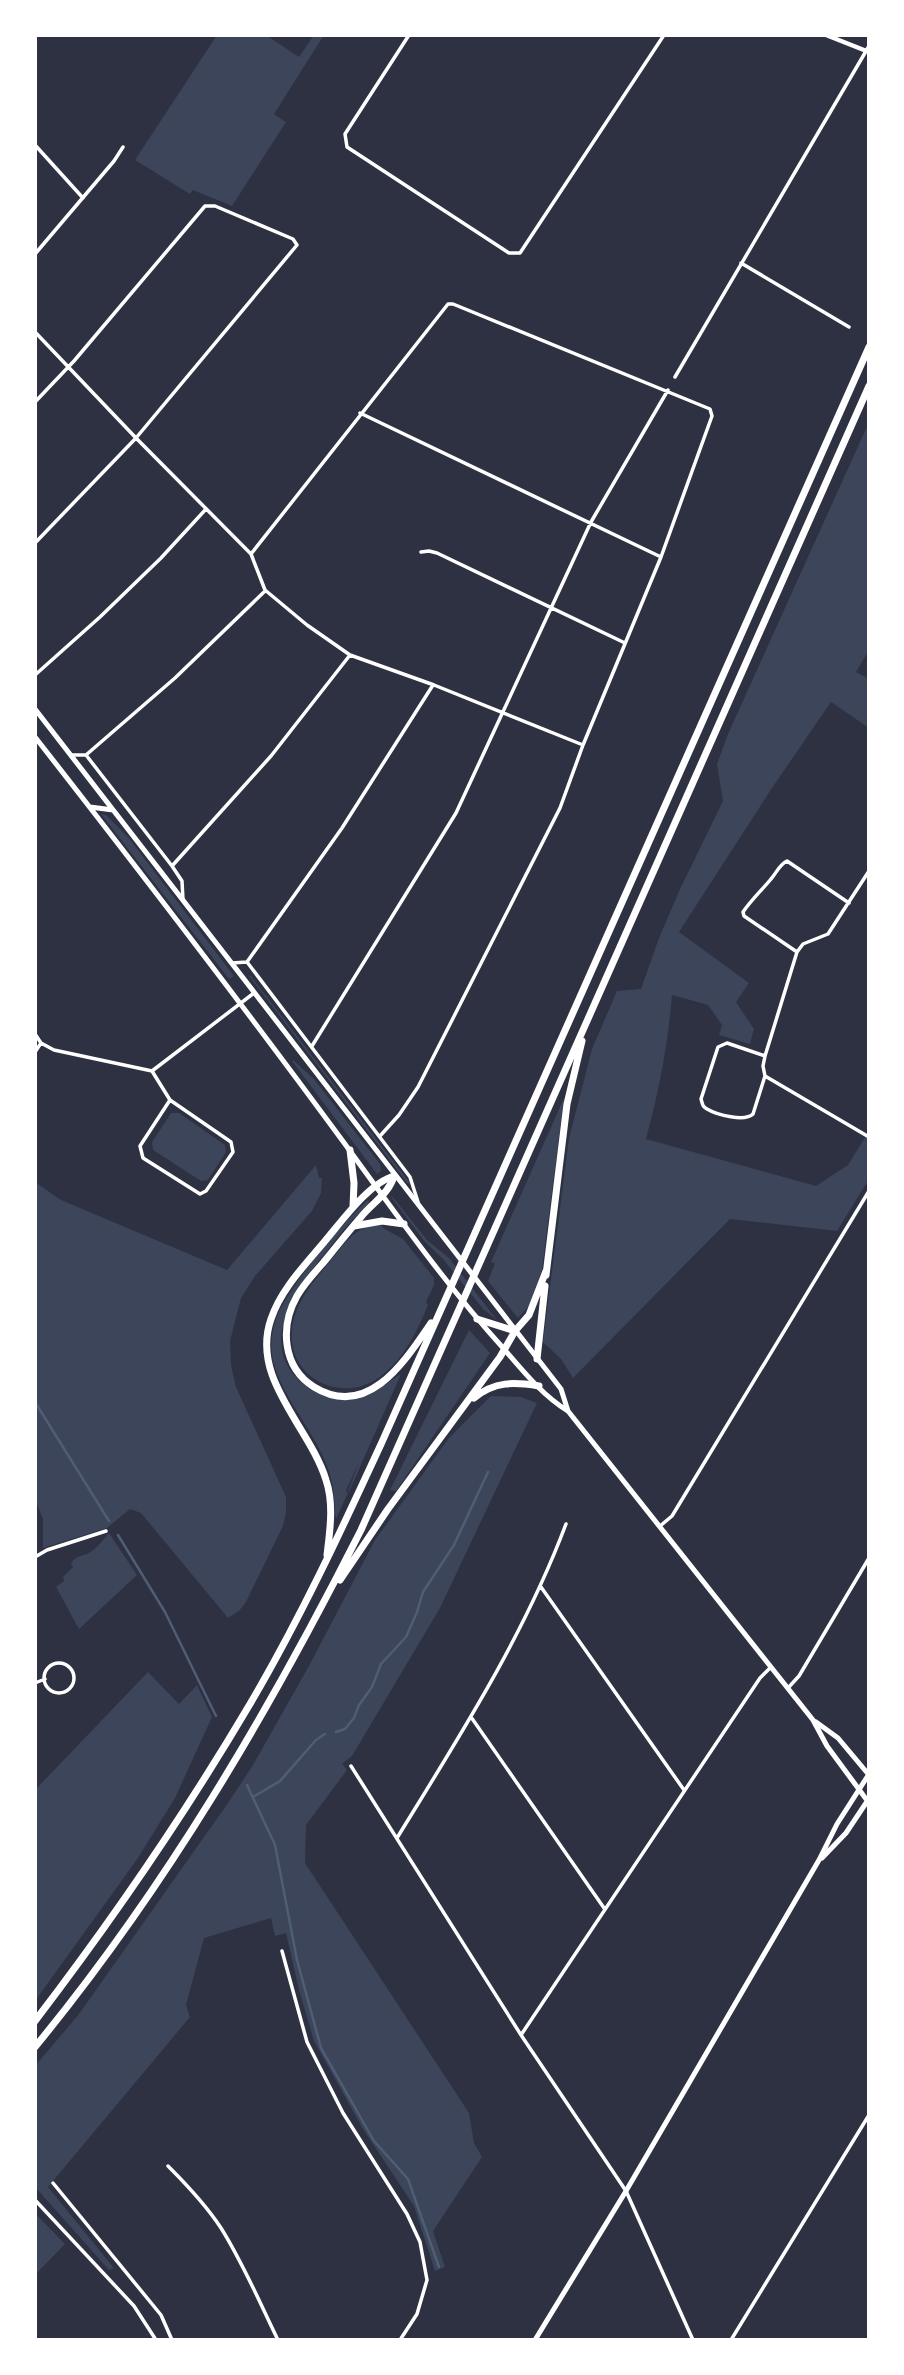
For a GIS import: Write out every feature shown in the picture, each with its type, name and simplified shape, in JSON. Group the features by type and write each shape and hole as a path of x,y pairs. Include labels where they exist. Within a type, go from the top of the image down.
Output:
{"highway":[{"path":"35,2021 158,1851 250,1705 326,1562 468,1251 869,347"},
{"path":"35,2047 110,1950 216,1791 263,1714 361,1530 869,386"},
{"path":"537,1359 567,1104 587,1024"},
{"path":"350,1150 354,1170 353,1207"},
{"path":"394,1176 391,1186 304,1284 288,1318 287,1349 293,1365 303,1379 318,1389 339,1395 355,1395 377,1387 392,1376 442,1308"},
{"path":"326,1562 331,1518 328,1484 318,1457 275,1383 267,1353 267,1335 276,1306 293,1279 353,1207 385,1180 394,1176"},
{"path":"354,1226 382,1221 404,1224"},
{"path":"323,1604 388,1508 505,1350 514,1331 533,1307 546,1271"},
{"path":"477,1319 514,1331"},
{"path":"465,1405 484,1391 503,1383 539,1387"}],"main road":[{"path":"35,709 561,1390 568,1411"},
{"path":"35,737 477,1319 539,1387 555,1403 568,1411 813,1720 827,1746 869,1801 846,1833 820,1860"},
{"path":"90,807 113,810"},
{"path":"535,2340 626,2191 820,1860 830,1837 869,1775 838,1738 813,1720"}],"street":[{"path":"410,35 345,134 347,147 509,253 520,253 664,35"},
{"path":"675,377 868,49 826,35"},
{"path":"35,145 83,198"},
{"path":"35,254 114,162 123,147"},
{"path":"35,402 68,368 205,206 215,206 293,239 297,245 136,438 35,542"},
{"path":"741,263 849,327"},
{"path":"251,554 448,303 710,409 712,416 661,557 583,745 560,808 418,1087 399,1115 380,1136"},
{"path":"35,332 251,554 265,590 307,625 350,655 434,685 583,745"},
{"path":"312,1046 446,832 591,522 668,390"},
{"path":"360,413 661,557"},
{"path":"35,675 161,558 206,509"},
{"path":"421,552 437,552 625,643"},
{"path":"71,755 86,755 175,678 265,590"},
{"path":"172,866 271,756 350,655"},
{"path":"231,964 247,962 342,828 434,685"},
{"path":"86,755 172,866 182,881 184,902"},
{"path":"797,951 744,916 743,912 782,863 787,861 849,903"},
{"path":"765,1056 727,1043 718,1046 701,1099 707,1110 743,1119 753,1114 765,1076 765,1056 797,951 803,944 828,934 869,872"},
{"path":"247,962 410,1177 419,1207"},
{"path":"152,1071 254,993"},
{"path":"35,1034 41,1043 54,1050 152,1071 170,1100 231,1142 233,1152 206,1191 200,1194 143,1158 140,1152 140,1146 170,1100"},
{"path":"35,1052 41,1043"},
{"path":"765,1076 869,1137"},
{"path":"660,1526 671,1516 869,1191"},
{"path":"397,1838 471,1717 541,1587 566,1524"},
{"path":"36,1555 106,1531"},
{"path":"788,1688 799,1676 869,1558"},
{"path":"541,1587 684,1790"},
{"path":"56,1664 67,1666 74,1675 71,1687 61,1692 50,1690 45,1679 48,1668 56,1664"},
{"path":"521,2035 760,1678 771,1667"},
{"path":"35,1683 45,1679"},
{"path":"471,1717 604,1908"},
{"path":"351,1766 521,2035 626,2191 693,2340"},
{"path":"282,1951 307,2042 343,2113 407,2214 420,2242 427,2280 417,2314 400,2340"},
{"path":"731,2340 869,2115"},
{"path":"168,2166 194,2193 221,2228 278,2340"},
{"path":"53,2183 161,2315 172,2340"},
{"path":"35,2200 134,2306 156,2340"}],"shaded area":[{"path":"217,35 266,35 299,57 314,35 324,35 274,114 286,122 232,206 193,190 190,194 135,160"},
{"path":"869,422 869,650 856,672 869,679 869,728 831,702 679,932 749,983 736,1002 754,1029 750,1044 719,1035 722,1025 708,1005 672,995 662,1068 646,1139 816,1186 848,1165 869,1131 869,1179 837,1231 730,1219 573,1378 561,1359 543,1342 569,1138 592,1049 617,991 641,989 680,889 723,801 717,764 728,734"},
{"path":"101,814 106,815 128,837 234,976 229,979"},
{"path":"250,975 410,1183 408,1184"},
{"path":"293,1060 314,1079 380,1164 381,1171 377,1174"},
{"path":"564,1098 542,1269 529,1306 518,1318 488,1281 495,1263 491,1262"},
{"path":"171,1113 179,1113 225,1145 226,1152 208,1180 201,1181 153,1150 152,1142"},
{"path":"316,1165 319,1178 322,1178 321,1193 312,1211 255,1276 241,1298 230,1341 231,1365 236,1387 286,1497 283,1526 246,1602 228,1618 141,1513 130,1509 107,1528 43,1548 43,1519 35,1499 35,1182 61,1200 227,1270"},
{"path":"392,1196 427,1240 449,1258 497,1320 483,1309 443,1259 425,1242"},
{"path":"368,1200 370,1203 349,1224 307,1277 287,1313 282,1331 282,1350 289,1367 303,1384 324,1396 340,1399 364,1396 401,1374 349,1492 360,1460 346,1491 348,1493 336,1519 327,1466 278,1376 273,1362 271,1341 282,1306 303,1274"},
{"path":"381,1224 383,1228 403,1239 434,1278 434,1285 426,1302 428,1305 404,1352 381,1376 351,1388 321,1383 308,1374 293,1348 292,1330 297,1310 312,1284 347,1241 364,1228"},
{"path":"469,1330 490,1353 396,1491 390,1490"},
{"path":"491,1396 521,1397 537,1403 440,1608 352,1756 342,1764 347,1770 306,1825 305,1863 469,2113 474,2143 482,2157 433,2231 445,2267 435,2271 414,2206 363,2129 314,2041 286,1933 275,1936 271,1918 204,1938 186,2005 190,2017 48,2187 114,2268 109,2270 35,2187 35,2066 79,2014 253,1765 375,1540 449,1438"},
{"path":"109,1533 137,1575 79,1629 56,1587 64,1581 63,1577 73,1567 73,1560 92,1551"},
{"path":"148,1672 179,1704 197,1685 212,1717 175,1798 138,1858 35,2001 35,1790"},
{"path":"35,2213 65,2244 36,2274 35,2273"}],"waterway":[{"path":"35,1402 109,1521"},
{"path":"336,1732 345,1729 354,1718 359,1705 372,1687 381,1664 406,1637 423,1592 454,1545 488,1472"},
{"path":"118,1535 165,1612 216,1716"},
{"path":"253,1797 280,1781 316,1740 325,1734"},
{"path":"247,1785 275,1845 297,1960 321,2048 374,2141 408,2179 439,2267"}]}
